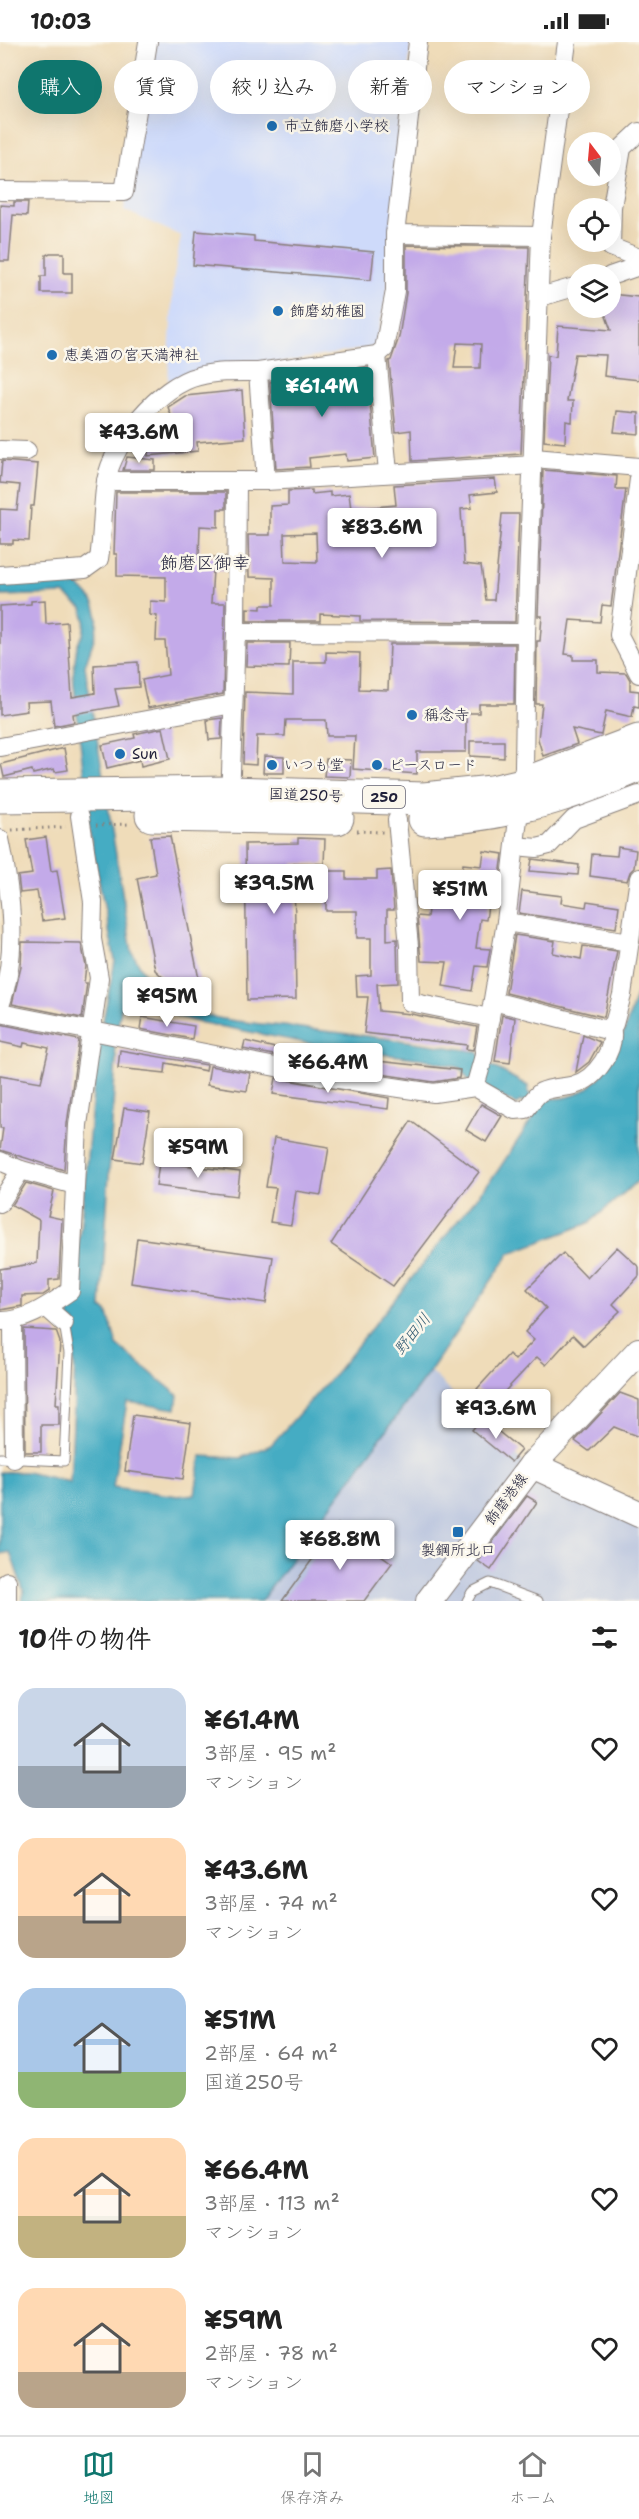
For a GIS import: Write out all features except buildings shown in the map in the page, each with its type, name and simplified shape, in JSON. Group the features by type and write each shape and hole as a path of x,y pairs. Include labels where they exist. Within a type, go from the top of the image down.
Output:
{"highway":[{"name":"国道250号","path":"230,805 397,820 471,818 639,741"},
{"name":"国道250号","path":"4,829 79,812 424,799 492,792 520,797 578,791 639,765"},
{"name":"国道250号","path":"0,796 79,812"}],"main road":[{"name":"飾磨港線","path":"429,1601 532,1465 639,1351"},
{"path":"532,1465 639,1514"}],"street":[{"path":"0,191 124,192 148,42"},
{"path":"0,575 85,569 99,559 106,481 117,447 169,389 196,376 224,372 258,372 377,355 384,349 395,291 395,234 418,42"},
{"path":"475,1087 483,1059 506,922 520,797 541,236 567,42"},
{"path":"639,132 622,148 612,207 611,247 639,258"},
{"path":"395,234 541,236"},
{"path":"621,272 639,266"},
{"path":"540,297 567,288"},
{"path":"377,355 388,472"},
{"path":"258,372 266,481"},
{"path":"0,450 27,451"},
{"path":"106,481 266,481 534,461 639,467"},
{"path":"639,479 619,635 639,674"},
{"path":"230,805 236,632 237,481"},
{"path":"236,632 525,633"},
{"path":"0,747 233,704"},
{"path":"515,846 537,848 549,845 574,819 639,795"},
{"path":"7,1459 7,1321 46,1307 70,1291 82,1081 93,1031 99,978 92,939 93,902 79,812"},
{"path":"397,820 410,946 410,1002 492,1009 607,1029 614,1024 622,995 639,878"},
{"path":"0,1006 4,993 12,933 4,829"},
{"path":"506,922 630,942"},
{"path":"0,1013 332,1078 434,1093 475,1087 515,1110 526,1110 540,1092 576,1084 590,1078 606,1056 614,1037 611,1026"},
{"path":"0,1161 21,1170 75,1185"},
{"path":"0,1203 21,1170"},
{"path":"46,1307 64,1323"},
{"path":"7,1581 7,1601"}],"lane":[{"path":"7,1459 64,1461 69,1353 64,1323"},
{"path":"466,1601 472,1592 490,1583 538,1601"}],"path":[{"path":"4,829 79,812 122,810"}],"shaded area":[{"path":"156,42 411,42 409,60 348,60 348,114 404,114 387,295 375,347 168,381 173,281 181,236 124,210 142,114 198,114 198,60 153,60"},
{"path":"430,1371 540,1479 639,1528 639,1601 261,1601"}],"water":[{"name":"野田川","path":"68,580 85,592 96,609 97,628 85,666 132,952 150,982 164,996 195,1012 212,1017 478,1052 485,1062 528,1086 529,1094 555,1098 575,1095 592,1085 605,1069 625,1029 639,987 639,1180 589,1223 510,1253 430,1371 261,1601 22,1601 24,1592 10,1552 0,1554 0,1472 27,1472 70,1482 75,1322 69,1319 68,1301 80,1231 97,1051 115,961 90,835 73,675 77,645 83,634 85,620 82,608 64,594 0,596 0,581","holes":["132,987 138,987 161,1007 176,1016 193,1021 337,1049 424,1059 461,1068 469,1081 516,1104 521,1101 536,1113 497,1172 337,1371 271,1445 241,1458 201,1456 195,1494 178,1496 113,1487 127,1402 176,1409 178,1395 117,1345 107,1311 101,1308 116,1057 114,1046 124,993"]}],"place":[{"name":"市立飾磨小学校","path":"272,126"},
{"name":"飾磨幼稚園","path":"278,311"},
{"name":"恵美酒の宮天満神社","path":"52,355"},
{"name":"稱念寺","path":"412,715"},
{"name":"Sun","path":"120,754"},
{"name":"いつも堂","path":"272,765"},
{"name":"ピースロード","path":"377,765"},
{"name":"製鋼所北口","path":"458,1532"}],"district":[{"name":"飾磨区御幸","path":"205,563"}]}
